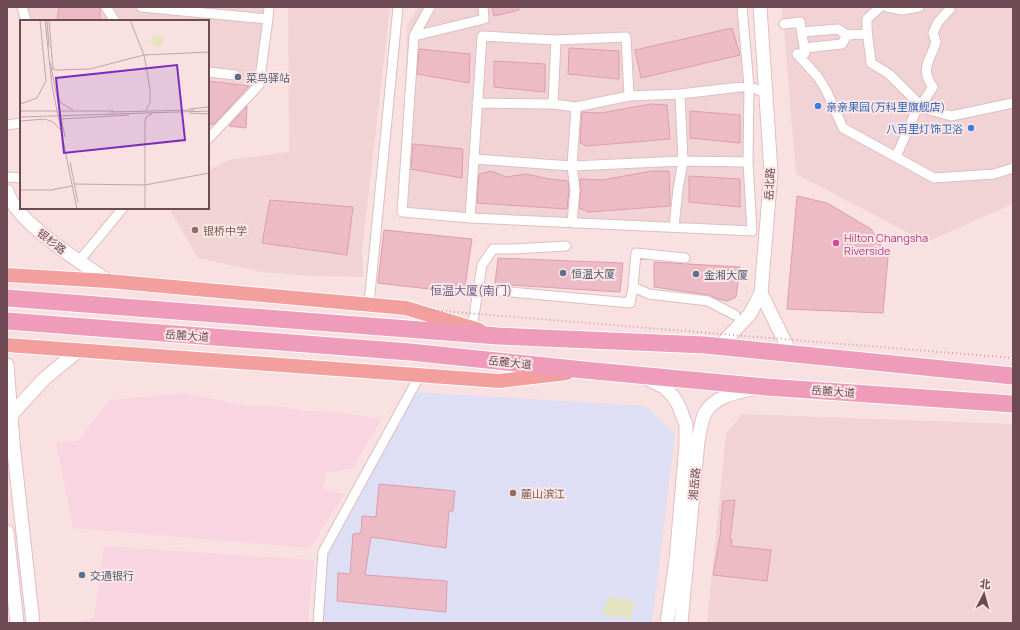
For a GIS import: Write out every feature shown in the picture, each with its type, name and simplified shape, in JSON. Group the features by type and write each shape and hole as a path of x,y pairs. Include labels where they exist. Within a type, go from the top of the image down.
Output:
{"highway":[{"name":"岳麓大道","path":"7,298 498,336 719,347 1013,376"},
{"name":"岳麓大道","path":"7,321 410,352 766,387 1013,404"}],"main road":[{"name":"岳北路","path":"719,347 750,314 761,293 770,172 760,7"},
{"name":"银杉路","path":"7,191 19,213 51,242 108,281"},
{"path":"7,275 108,281 406,308 498,336"},
{"path":"761,293 791,354"},
{"path":"7,345 500,381 584,370"},
{"path":"10,416 44,379 78,350"},
{"path":"7,365 10,416 33,623"},
{"name":"湘岳路","path":"638,375 664,387 673,396 679,406 686,425 687,436 676,560 667,623"},
{"name":"湘岳路","path":"681,623 698,441 705,413 721,398 734,393 766,387"},
{"path":"7,532 17,623"}],"street":[{"path":"22,7 26,20"},
{"path":"106,7 114,20"},
{"path":"141,7 268,19"},
{"path":"209,138 259,85 269,7"},
{"path":"369,304 398,7"},
{"path":"430,7 414,36 402,212 470,218 752,231 748,162 749,86 742,7"},
{"path":"414,36 484,19 483,7"},
{"path":"880,7 867,19 866,34 870,44 871,63 889,74 904,88 919,104 918,107"},
{"path":"887,7 902,10 919,7"},
{"path":"896,157 918,107 924,102 933,87 928,81 926,70 936,42 933,33 938,22 950,9 950,7"},
{"path":"784,24 800,22 805,53 798,54 818,77 826,90 843,128 934,178 994,174 1013,168"},
{"path":"802,32 838,30 847,35 866,34"},
{"path":"804,48 842,44 847,35"},
{"path":"470,218 482,36 556,40 626,37 629,96"},
{"path":"553,104 556,40"},
{"path":"209,72 235,75"},
{"path":"478,103 553,104 576,107 629,96 680,94 749,86 765,93"},
{"path":"674,227 683,161 680,94"},
{"path":"918,107 951,116 1013,103"},
{"path":"572,223 575,190 572,166 576,107"},
{"path":"7,126 20,123"},
{"path":"474,159 572,166 683,161 748,162"},
{"path":"7,177 20,178"},
{"path":"79,261 122,209"},
{"path":"472,328 482,265 493,249 566,246"},
{"path":"478,289 630,303 636,253 685,258"},
{"path":"633,286 649,294 708,301 735,315"},
{"path":"318,623 323,552 420,375"}],"path":[{"path":"406,308 1013,358"}],"shaded area":[{"path":"24,7 268,7 259,85 209,136 209,20 27,20"},
{"path":"288,7 390,7 362,251 363,277 314,276 262,272 198,258 170,209 209,209 209,170 228,160 289,152"},
{"path":"418,7 742,7 752,231 402,212 407,25"},
{"path":"782,7 1013,7 1013,204 926,242 796,174"},
{"name":"麓山滨江","path":"416,392 646,406 675,434 652,623 318,623 323,552"},
{"path":"184,393 246,406 276,406 309,411 335,412 381,419 353,468 326,473 322,489 344,494 310,548 73,528 56,442 78,441 109,400"},
{"path":"742,414 1013,424 1013,623 707,623 726,434"},
{"path":"104,546 314,560 308,623 77,623 94,618"}],"green space":[{"path":"608,597 634,601 632,618 606,616 603,609"}],"building":[{"path":"59,7 100,7 100,20 57,20"},
{"path":"492,7 518,7 519,10 494,16"},
{"path":"732,28 740,55 641,78 635,50"},
{"path":"569,48 619,51 619,79 568,74"},
{"path":"419,49 470,54 469,83 417,74"},
{"path":"494,61 545,64 545,92 494,87"},
{"path":"209,81 249,86 214,124 209,124"},
{"path":"651,104 667,105 670,139 587,146 580,143 582,112 601,113"},
{"path":"247,106 246,128 229,126"},
{"path":"690,111 740,115 740,143 690,138"},
{"path":"413,144 463,149 462,178 411,169"},
{"path":"491,171 506,177 526,174 568,181 569,190 567,209 477,203 479,174"},
{"path":"652,171 669,171 670,206 589,212 579,208 581,191 580,179 602,180"},
{"path":"689,176 740,179 740,207 689,202"},
{"name":"Hilton Changsha Riverside","path":"797,196 827,203 871,229 888,257 883,313 787,309"},
{"path":"270,200 353,207 347,255 262,243"},
{"path":"384,230 472,239 464,293 378,283"},
{"path":"498,258 623,263 620,292 495,284"},
{"path":"654,262 740,267 736,297 727,301 709,295 654,287"},
{"path":"379,484 455,491 453,511 449,511 446,548 371,537 365,575 447,581 446,612 337,601 338,573 350,574 353,534 361,533 362,516 376,517"},
{"path":"735,500 730,540 732,540 731,546 771,550 767,581 713,575 721,531 723,501"}],"place":[{"name":"菜鸟驿站","path":"238,77"},
{"name":"亲亲果园(万科里旗舰店)","path":"818,106"},
{"name":"八百里灯饰卫浴","path":"971,128"},
{"name":"银桥中学","path":"195,230"},
{"name":"Hilton Changsha Riverside","path":"836,243"},
{"name":"恒温大厦","path":"563,273"},
{"name":"金湘大厦","path":"696,274"},
{"name":"麓山滨江","path":"513,493"},
{"name":"交通银行","path":"82,575"}],"district":[{"name":"恒温大厦(南门)","path":"471,290"}]}
